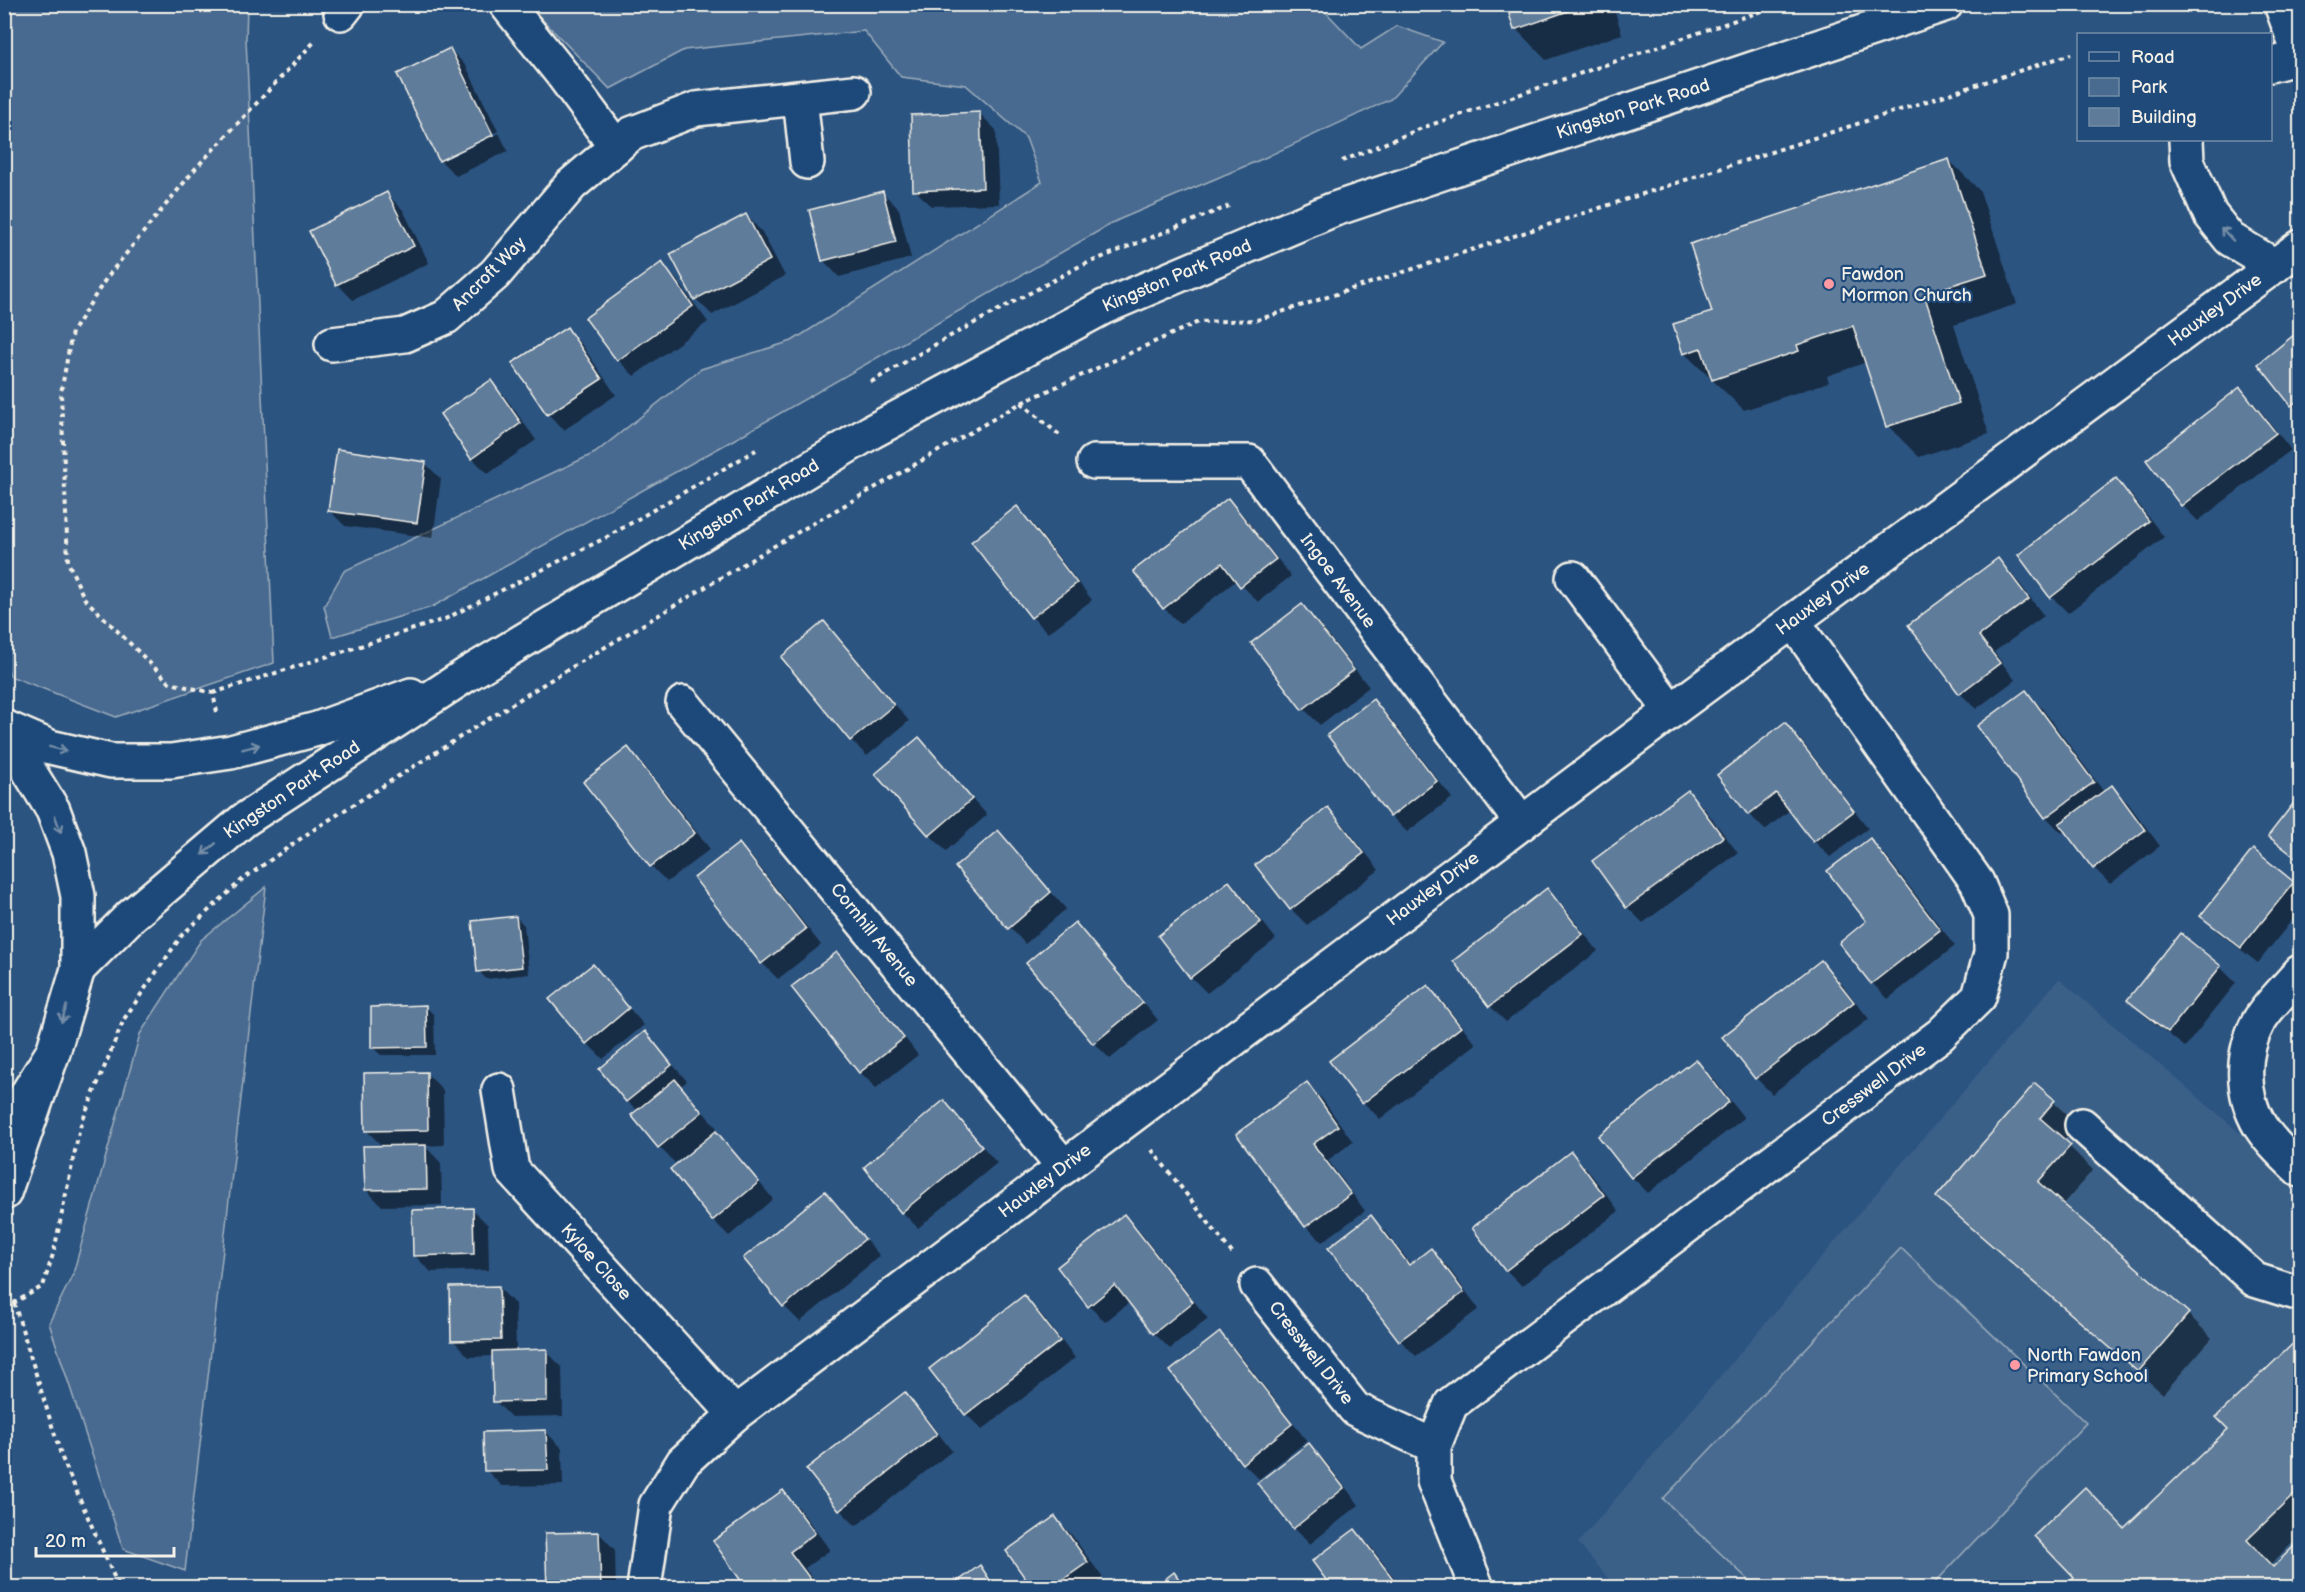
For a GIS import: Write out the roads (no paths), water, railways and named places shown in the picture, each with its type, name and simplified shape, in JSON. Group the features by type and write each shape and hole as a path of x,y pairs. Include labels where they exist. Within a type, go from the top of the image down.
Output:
{"main road":[{"path":"506,4 616,147"},
{"name":"Kingston Park Road","path":"78,969 131,916 243,820 466,675 871,432 1104,307 1332,210 1946,4"},
{"path":"2272,65 2301,56 2280,4"},
{"name":"Ancroft Way","path":"332,344 405,335 446,317 495,274 571,184 631,135 696,109 854,92"},
{"path":"800,98 807,162"},
{"path":"2187,141 2187,161 2210,214 2230,239 2288,257"},
{"name":"Hauxley Drive","path":"644,1587 656,1505 683,1462 735,1414 1671,711 2288,257"},
{"name":"Ingoe Avenue","path":"1094,462 1248,462 1522,823"},
{"path":"1573,578 1671,711"},
{"name":"Cresswell Drive","path":"1477,1587 1434,1481 1434,1446 1451,1404 1940,1035 1979,997 1991,953 1992,915 1977,882 1793,621"},
{"name":"Kingston Park Road","path":"4,727 50,747 111,761 171,761 231,752 317,729 466,675"},
{"name":"Cornhill Avenue","path":"683,703 1064,1167"},
{"path":"4,740 21,758 53,810 69,853 78,896 78,969 53,1052 4,1193"},
{"path":"2301,972 2260,1019 2248,1042 2245,1070 2249,1099 2260,1125 2276,1147 2301,1170"},
{"path":"4,1121 19,1107 53,1052"},
{"name":"Kyloe Close","path":"499,1090 512,1170 735,1414"},
{"path":"2082,1125 2255,1280 2301,1294"},
{"name":"Cresswell Drive","path":"1257,1285 1355,1409 1434,1446"}],"place":[{"name":"Fawdon Mormon Church","path":"1829,284"},
{"name":"North Fawdon Primary School","path":"2015,1365"}]}
